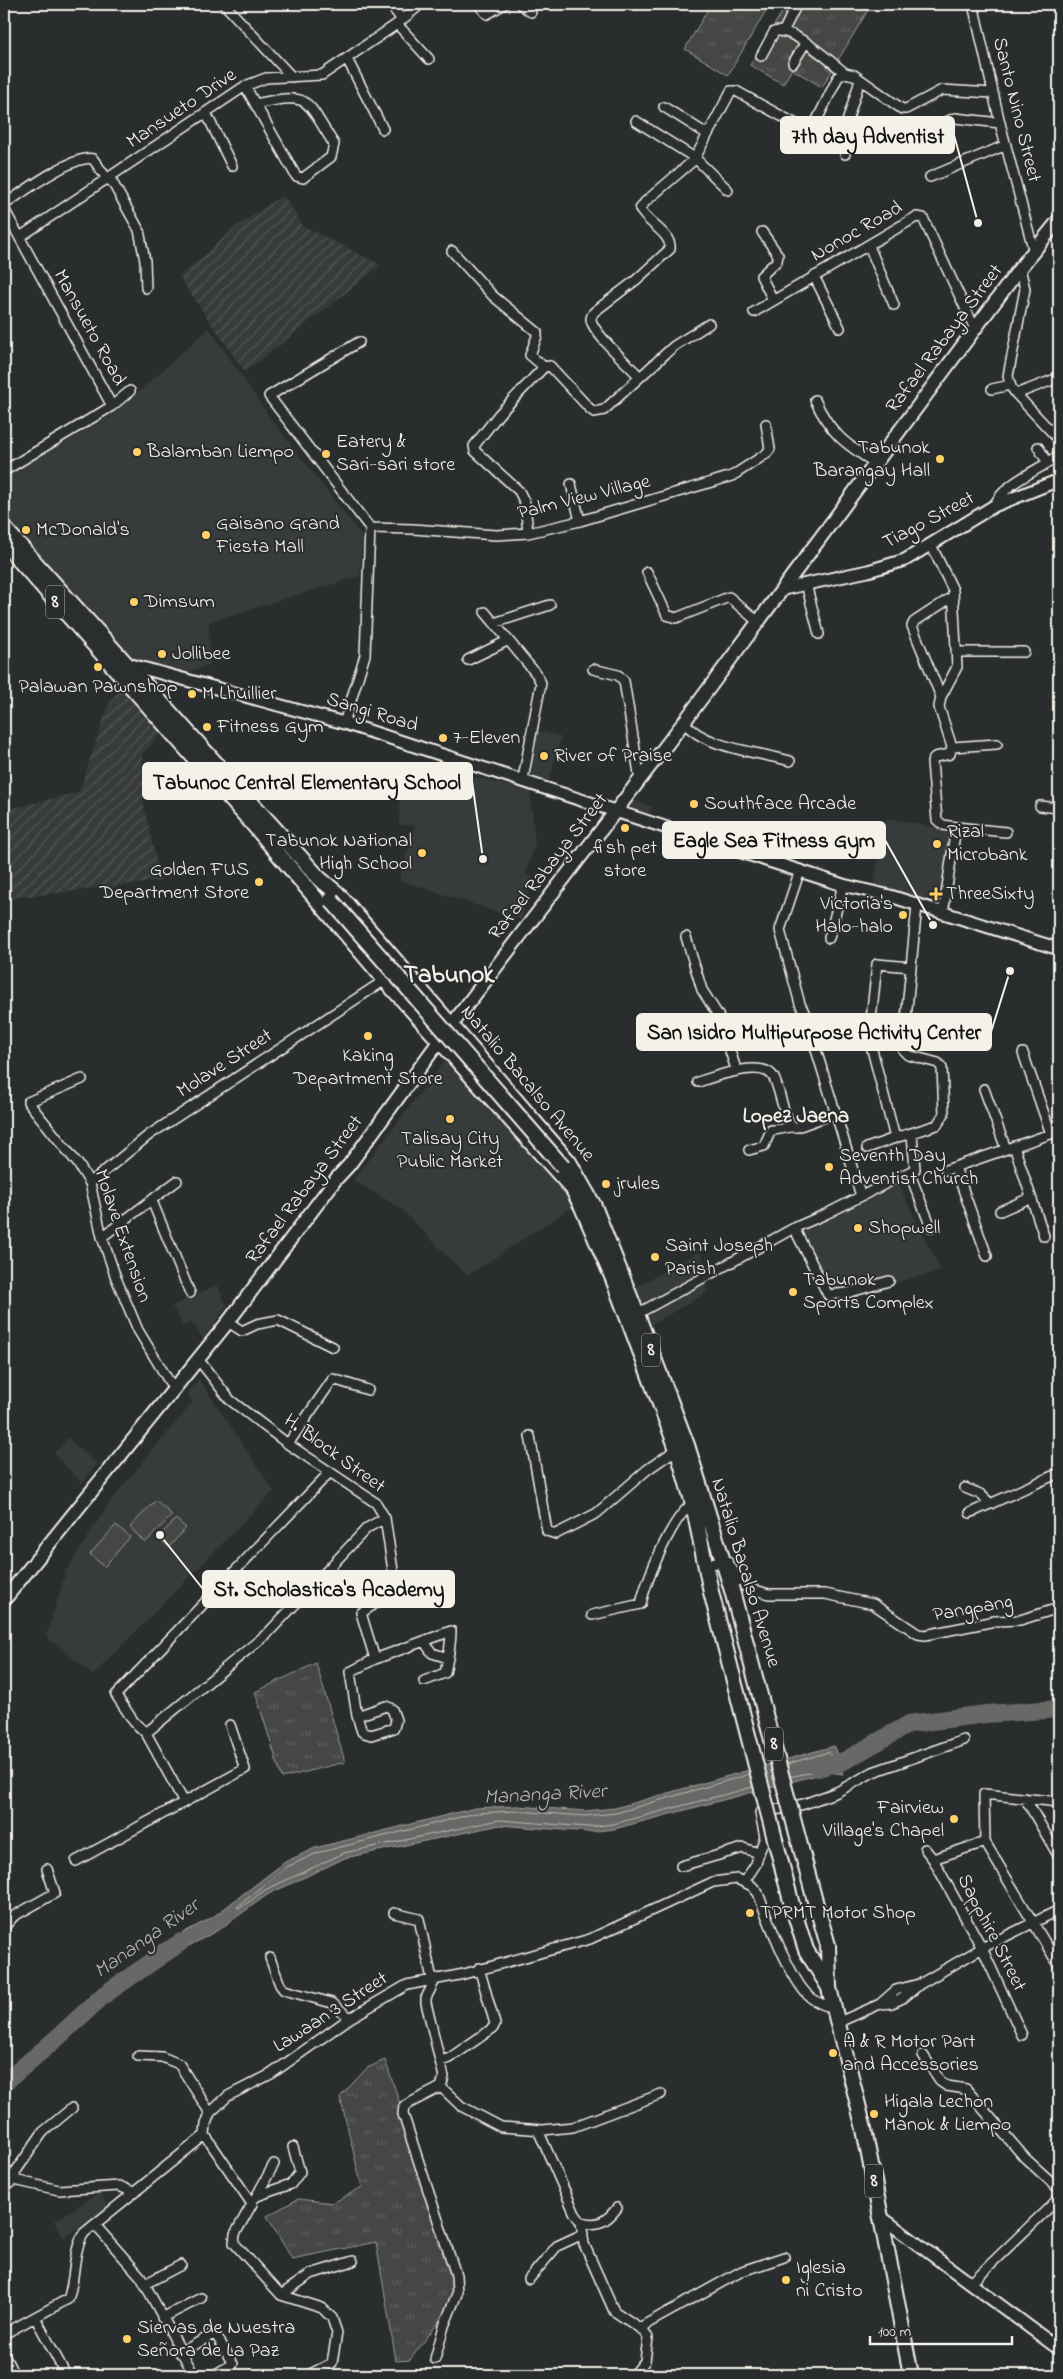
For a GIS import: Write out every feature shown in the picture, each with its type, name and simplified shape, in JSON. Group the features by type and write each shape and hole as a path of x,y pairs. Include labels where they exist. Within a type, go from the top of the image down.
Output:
{"main road":[{"name":"Rafael Rabaya Street","path":"4,1600 228,1322 336,1179 350,1165 452,1024 684,722 1020,268 1059,220"},
{"name":"Natalio Bacalso Avenue","path":"4,528 386,980 594,1206 687,1446 731,1587 828,1945 829,1988"},
{"name":"Natalio Bacalso Avenue","path":"4,543 320,879 338,894 569,1162 582,1207 613,1279 677,1449 693,1504 711,1592 792,1905 806,1950 829,1988 837,2015 864,2129 912,2375"},
{"name":"Natalio Bacalso Avenue","path":"320,879 331,900 576,1185"},
{"name":"Natalio Bacalso Avenue","path":"309,889 331,900"}],"street":[{"path":"224,4 292,77"},
{"path":"390,4 399,22 429,59"},
{"name":"Mansueto Drive","path":"20,237 206,114 220,101 245,86 266,78 322,75 399,22 421,4"},
{"path":"478,4 487,14 504,4"},
{"path":"520,4 531,12"},
{"path":"783,32 797,4"},
{"name":"Santo Nino Street","path":"973,4 1000,123 1034,252"},
{"path":"761,56 774,32 783,32 806,42 845,73 860,80 902,109 906,109 942,90 993,93"},
{"path":"793,63 806,42"},
{"path":"347,59 383,129"},
{"path":"640,377 600,334 591,322 591,317 594,312 636,280 670,249 671,244 667,238 643,217 640,209 695,158 731,91 736,91 803,128 810,128 815,124 838,77 845,73"},
{"path":"845,154 846,125 860,80"},
{"path":"245,86 255,104 299,179 326,163 335,148 307,102 297,98 255,104"},
{"path":"664,107 707,134"},
{"path":"206,114 232,166"},
{"path":"904,140 955,118 1000,123"},
{"path":"636,121 695,158 728,190"},
{"path":"930,177 1006,145"},
{"path":"4,205 44,178 84,158 93,159 109,179 139,230 145,261 146,288"},
{"name":"Mansueto Road","path":"4,209 112,406 4,472"},
{"name":"Nonoc Road","path":"754,312 916,217 923,218 975,329"},
{"path":"762,232 778,255 777,261 761,276 773,300"},
{"path":"869,246 894,305"},
{"path":"452,251 493,296 537,332 538,336 530,355 544,367 552,367 588,408 598,412 604,410 674,346 709,324"},
{"path":"1020,268 1024,289 1008,376 1010,385 1016,394 1059,440"},
{"path":"814,276 840,328"},
{"path":"344,723 365,655 370,528 269,396 359,342"},
{"path":"528,533 525,503 519,491 475,451 474,446 499,414 544,367"},
{"path":"1016,394 1058,378"},
{"path":"992,389 1010,385"},
{"path":"112,406 130,391"},
{"path":"815,400 823,417 836,435 875,463"},
{"name":"Palm View Village","path":"370,528 496,535 528,533 580,521 732,476 766,454 770,449 766,424"},
{"path":"1038,447 1048,463"},
{"path":"994,506 998,497 1007,488 1059,455"},
{"name":"Tiago Street","path":"783,589 868,571 905,560 994,506 1059,480"},
{"path":"571,484 580,521"},
{"path":"931,545 951,586 957,652 957,667 941,697 939,707 952,747 950,754 935,758 932,762 937,820 943,825 1006,832"},
{"path":"647,572 667,615 671,618 676,618 729,597 758,622"},
{"path":"806,584 819,634"},
{"path":"941,697 912,626 914,622 952,597"},
{"path":"494,623 550,605"},
{"path":"485,612 541,682 523,779"},
{"path":"468,660 508,641"},
{"path":"957,652 1024,652"},
{"name":"Sangi Road","path":"120,667 344,723 523,779 615,812 843,885 1059,949"},
{"path":"594,668 618,674 624,681 640,780"},
{"path":"684,722 688,728 714,742 790,760"},
{"path":"952,747 997,744"},
{"path":"1040,806 1059,808"},
{"path":"943,914 956,826"},
{"path":"800,870 780,930 800,1004 805,1014 861,1196"},
{"path":"829,938 843,885"},
{"path":"867,1148 937,1125 944,1114 942,1068 938,1062 908,1055 903,1050 917,906"},
{"path":"686,937 702,990 718,1015 736,1069"},
{"path":"895,1138 868,1030 877,964 911,967"},
{"name":"Molave Street","path":"90,1183 149,1135 386,980"},
{"path":"987,1256 950,1169 1055,1132 1023,1053"},
{"path":"698,1082 736,1069 762,1070 771,1074 791,1126"},
{"name":"Molave Extension","path":"82,1080 28,1102 78,1164 90,1183 102,1237 116,1278 138,1330 173,1388"},
{"path":"984,1089 1010,1148 1044,1236"},
{"path":"749,1150 764,1146 771,1130 784,1129 791,1126 797,1127 836,1113"},
{"path":"637,1314 794,1228 915,1169 916,1163 912,1134"},
{"path":"909,1172 931,1227"},
{"path":"102,1237 177,1181"},
{"path":"1000,1211 1030,1198"},
{"path":"152,1201 190,1293"},
{"path":"794,1228 828,1295 847,1292 889,1280"},
{"path":"228,1322 242,1330 278,1320 333,1347"},
{"name":"H. Block Street","path":"198,1359 230,1400 288,1444 376,1504 385,1518 396,1590 361,1613 375,1659"},
{"path":"288,1444 333,1379 368,1390"},
{"path":"530,1436 547,1531 556,1534 597,1513 648,1469 677,1449"},
{"path":"184,1802 146,1734 134,1722 116,1695 330,1472"},
{"path":"970,1513 1059,1473"},
{"path":"965,1488 980,1494 991,1504"},
{"path":"4,1502 4,1509"},
{"path":"592,1615 641,1604 674,1524 685,1508 693,1504"},
{"path":"146,1734 268,1633 367,1528 385,1518"},
{"path":"706,1565 722,1562"},
{"name":"Pangpang","path":"722,1562 729,1562 745,1587 769,1594 825,1594 873,1604 918,1634 925,1635 995,1620 1020,1620 1059,1608"},
{"path":"357,1716 350,1672 375,1659 451,1630 445,1673 424,1681"},
{"path":"424,1640 432,1653 448,1658"},
{"path":"76,1862 245,1769 230,1725"},
{"path":"964,1740 872,1772 837,1792 804,1804 760,1813 765,1837 756,1864 744,1882 752,1886 758,1893 795,1978 809,1996 837,2015 880,2004 896,1990 920,1984 982,1948 1059,1910"},
{"path":"1059,1802 984,1794 985,1842 1032,1924 1059,1966"},
{"path":"1025,1798 1059,1857"},
{"path":"933,1859 985,1842"},
{"path":"681,1866 743,1848 759,1853"},
{"name":"Sapphire Street","path":"925,1849 933,1859 982,1948 1022,2035"},
{"path":"4,1927 14,1916 55,1893 47,1869"},
{"name":"Lawaan 3 Street","path":"210,2113 228,2096 271,2074 350,2018 407,1985 434,1978 464,1974 479,1968 590,1939 713,1882 737,1879 744,1882"},
{"path":"394,1913 419,1919 434,1978 426,1998 426,2003 444,2077 441,2086 404,2106 403,2114 456,2275 457,2294 444,2326 435,2359"},
{"path":"270,1958 280,1985 284,1990 332,2003 350,2018"},
{"path":"441,2061 450,2058 493,2028 495,2024 479,1968"},
{"path":"922,2055 941,2082 947,2086 966,2089 1025,2158 1059,2188"},
{"path":"138,2056 162,2057 179,2064 210,2113 205,2135 254,2200"},
{"path":"441,2086 461,2106 501,2127 538,2130 573,2127 661,2094"},
{"path":"4,2187 14,2180 25,2156 43,2132 72,2108"},
{"path":"538,2130 574,2214 581,2222 584,2244 614,2311 639,2328 648,2338 649,2346 645,2361 634,2375"},
{"path":"4,2334 68,2299 73,2284 77,2243 84,2233 205,2135"},
{"path":"254,2200 291,2184 300,2172 293,2147"},
{"path":"274,2164 235,2234 234,2243 281,2295 322,2308 332,2318 337,2332 332,2363 308,2375"},
{"path":"4,2168 14,2180 59,2190 119,2186 133,2192"},
{"path":"971,2284 1059,2198"},
{"path":"581,2222 600,2224 607,2220 617,2208"},
{"path":"881,2217 1059,2349"},
{"path":"95,2224 145,2284 180,2353 194,2375"},
{"path":"529,2279 557,2246 583,2234"},
{"path":"639,2328 742,2270 784,2257"},
{"path":"281,2295 311,2274 353,2260"},
{"path":"145,2284 181,2265"},
{"path":"162,2318 201,2298"},
{"path":"35,2317 66,2375"},
{"path":"180,2353 216,2333 233,2364 214,2375"},
{"path":"4,2355 14,2375"}],"shaded area":[{"path":"283,195 303,226 381,265 245,372 179,277 237,226"},
{"path":"209,328 271,419 363,537 360,576 209,622 210,665 176,676 126,659 4,523 4,478 115,413"},
{"path":"120,688 160,735 142,754 144,807 161,881 4,899 4,808 13,808 79,792 108,706"},
{"name":"River of Praise","path":"538,731 561,737 549,781 526,775"},
{"path":"467,775 530,791 535,843 526,875 533,877 521,920 399,880 415,826 399,825 400,785 460,783 464,781"},
{"path":"632,800 652,807 648,814 629,807"},
{"path":"886,818 954,831 943,906 874,884"},
{"name":"Talisay City Public Market","path":"446,1059 577,1204 467,1276 400,1208 353,1180"},
{"path":"899,1185 941,1271 827,1300 795,1236"},
{"path":"699,1252 709,1267 641,1305 635,1287"},
{"path":"704,1282 708,1292 649,1326 646,1317"},
{"path":"217,1285 227,1306 203,1339 192,1322 183,1327 172,1306"},
{"path":"199,1379 274,1491 93,1675 46,1636 66,1571 111,1500 193,1402 186,1394"},
{"path":"68,1438 97,1464 82,1484 54,1453"},
{"path":"100,2192 110,2208 64,2238 54,2221"}],"green space":[{"path":"711,4 770,4 728,75 685,49"},
{"path":"787,4 857,4 868,10 822,87 792,69 783,84 750,65"},
{"path":"156,1500 172,1515 145,1543 130,1527"},
{"path":"176,1519 186,1528 169,1547 158,1538"},
{"path":"116,1525 130,1537 104,1567 90,1554"},
{"path":"316,1663 345,1762 282,1778 255,1692"},
{"path":"385,2060 456,2267 461,2292 410,2360 396,2361 376,2242 292,2259 267,2216 298,2199 333,2203 362,2187 340,2097 367,2068"}],"water":[{"path":"834,1746 843,1774 828,1772 614,1829 589,1832 500,1825 345,1858 267,1895 220,1929 165,1959 158,1946 213,1917 285,1862 315,1848 475,1808 517,1806 585,1811 615,1808"}],"waterway":[{"name":"Mananga River","path":"818,1768 844,1761 909,1724 986,1714 1059,1709"},
{"name":"Mananga River","path":"4,2083 105,1994 181,1942"}],"place":[{"name":"7th day Adventist","path":"978,223"},
{"name":"Balamban Liempo","path":"137,452"},
{"name":"Eatery & Sari-sari store","path":"326,454"},
{"name":"Tabunok Barangay Hall","path":"940,459"},
{"name":"McDonald's","path":"26,530"},
{"name":"Gaisano Grand Fiesta Mall","path":"206,535"},
{"name":"Dimsum","path":"134,602"},
{"name":"Jollibee","path":"162,654"},
{"name":"Palawan Pawnshop","path":"98,667"},
{"name":"M Lhuillier","path":"192,694"},
{"name":"Fitness Gym","path":"207,727"},
{"name":"7-Eleven","path":"443,738"},
{"name":"River of Praise","path":"544,756"},
{"name":"Southface Arcade","path":"694,804"},
{"name":"fish pet store","path":"625,828"},
{"name":"Rizal Microbank","path":"937,844"},
{"name":"Tabunok National High School","path":"422,853"},
{"name":"Tabunoc Central Elementary School","path":"483,859"},
{"name":"Golden FUS Department Store","path":"259,882"},
{"name":"ThreeSixty","path":"936,894"},
{"name":"Victoria's Halo-halo","path":"903,915"},
{"name":"Eagle Sea Fitness Gym","path":"933,925"},
{"name":"San Isidro Multipurpose Activity Center","path":"1010,971"},
{"name":"Kaking Department Store","path":"368,1036"},
{"name":"Talisay City Public Market","path":"450,1119"},
{"name":"Seventh Day Adventist Church","path":"829,1167"},
{"name":"jrules","path":"606,1184"},
{"name":"Shopwell","path":"858,1228"},
{"name":"Saint Joseph Parish","path":"655,1257"},
{"name":"Tabunok Sports Complex","path":"793,1292"},
{"name":"St. Scholastica's Academy","path":"160,1535"},
{"name":"Fairview Village's Chapel","path":"954,1819"},
{"name":"TPRMT Motor Shop","path":"750,1913"},
{"name":"A & R Motor Part and Accessories","path":"833,2053"},
{"name":"Higala Lechon Manok & Liempo","path":"874,2114"},
{"name":"Iglesia ni Cristo","path":"786,2280"},
{"name":"Siervas de Nuestra Señora de La Paz","path":"127,2339"}],"district":[{"name":"Tabunok","path":"449,976"},
{"name":"Lopez Jaena","path":"796,1117"}]}
